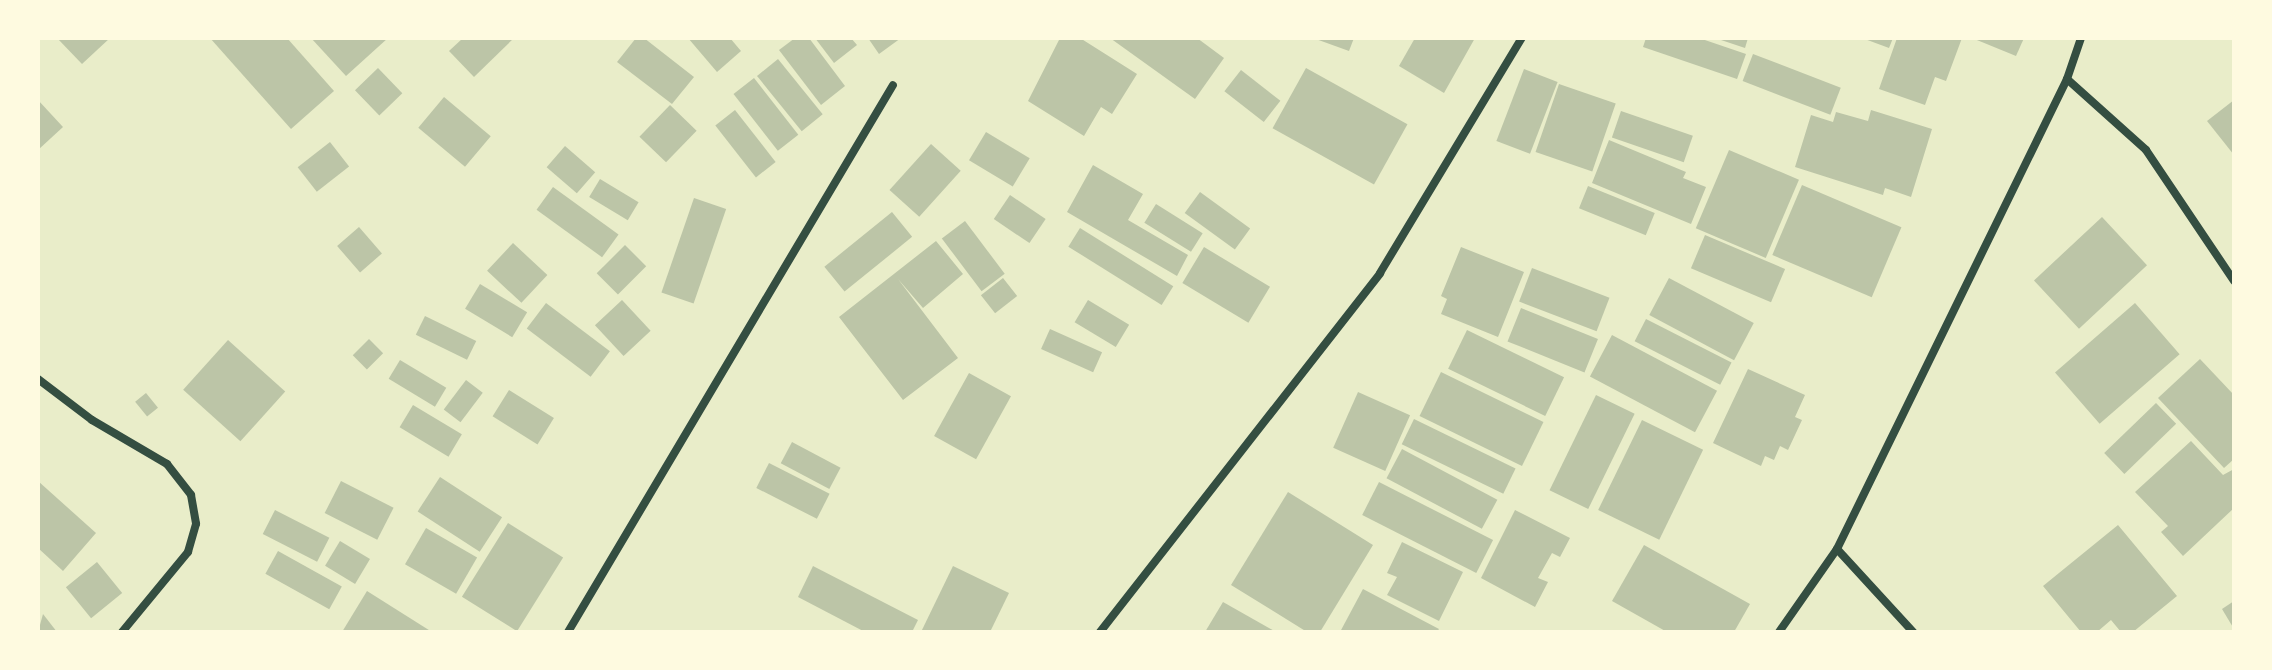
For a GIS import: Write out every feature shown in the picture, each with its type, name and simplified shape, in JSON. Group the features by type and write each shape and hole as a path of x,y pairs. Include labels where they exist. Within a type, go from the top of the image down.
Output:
{"street":[{"path":"1100,632 1380,273 1522,38"},
{"path":"1779,632 1837,549 2067,79 2081,38"},
{"path":"2067,79 2146,150 2234,281"},
{"path":"568,632 893,85"},
{"path":"38,379 92,420 167,464 191,495 196,524 188,552 122,632"},
{"path":"1837,549 1913,632"}],"building":[{"path":"57,38 110,38 82,64"},
{"path":"210,38 287,38 334,91 291,129"},
{"path":"311,38 388,38 346,76"},
{"path":"463,38 514,38 474,77 449,51"},
{"path":"636,38 644,38 694,77 672,104 617,62"},
{"path":"688,38 730,38 741,51 717,72"},
{"path":"795,38 809,38 845,86 821,105 779,50"},
{"path":"815,38 851,38 857,45 834,63"},
{"path":"868,38 901,38 879,54"},
{"path":"1060,38 1080,38 1137,74 1112,114 1101,107 1084,136 1028,101"},
{"path":"1110,38 1197,38 1224,58 1195,99"},
{"path":"1313,38 1354,38 1349,51"},
{"path":"1415,38 1475,38 1444,93 1399,66"},
{"path":"1646,38 1699,38 1746,54 1737,79 1643,47"},
{"path":"1715,38 1748,38 1745,48"},
{"path":"1862,38 1893,38 1889,48"},
{"path":"1897,38 1962,38 1946,81 1935,77 1925,105 1879,89"},
{"path":"1972,38 2024,38 2016,56"},
{"path":"1753,54 1841,88 1830,115 1743,81"},
{"path":"778,59 823,114 802,131 757,76"},
{"path":"378,68 402,93 379,115 355,90"},
{"path":"1306,68 1407,124 1374,185 1273,128"},
{"path":"1524,69 1558,82 1530,154 1496,141"},
{"path":"1241,70 1280,101 1264,122 1224,91"},
{"path":"754,78 798,135 778,151 734,94"},
{"path":"1559,84 1616,104 1592,172 1536,152"},
{"path":"444,97 491,136 465,167 418,128"},
{"path":"38,100 63,127 38,150"},
{"path":"2234,100 2234,155 2207,121"},
{"path":"670,105 697,131 666,162 639,137"},
{"path":"735,110 776,162 756,177 715,125"},
{"path":"1871,110 1932,129 1911,197 1885,188 1883,195 1795,167 1811,115 1833,122 1836,112 1868,121"},
{"path":"1621,111 1693,136 1684,162 1612,137"},
{"path":"986,132 1030,158 1013,187 969,160"},
{"path":"1609,140 1686,172 1683,178 1706,187 1691,224 1592,183"},
{"path":"330,142 349,166 317,192 298,167"},
{"path":"931,144 961,171 919,217 890,190"},
{"path":"565,146 595,172 577,193 547,167"},
{"path":"1729,150 1799,180 1766,258 1696,228"},
{"path":"1093,165 1143,194 1128,220 1188,255 1177,276 1067,212"},
{"path":"600,179 639,202 628,220 589,197"},
{"path":"1802,185 1901,227 1872,297 1772,255"},
{"path":"1588,186 1655,213 1646,235 1579,208"},
{"path":"553,187 619,235 602,257 537,210"},
{"path":"1200,192 1250,228 1235,249 1185,213"},
{"path":"1010,195 1046,219 1029,243 994,219"},
{"path":"694,198 726,209 694,304 661,293"},
{"path":"1156,204 1203,233 1191,252 1144,223"},
{"path":"892,212 912,237 845,292 824,267"},
{"path":"2102,217 2147,265 2079,329 2034,280"},
{"path":"965,221 1005,274 982,291 942,238"},
{"path":"359,227 382,253 360,272 337,246"},
{"path":"1080,228 1173,286 1162,305 1068,247"},
{"path":"1705,235 1785,269 1771,302 1691,268"},
{"path":"936,241 963,274 923,308 898,279 958,358 903,400 839,317"},
{"path":"513,243 547,275 521,303 487,271"},
{"path":"625,245 646,266 618,294 597,273"},
{"path":"1204,247 1270,287 1248,323 1182,283"},
{"path":"1461,247 1524,272 1498,337 1441,314 1447,299 1441,296"},
{"path":"1532,268 1609,298 1597,331 1519,302"},
{"path":"1003,278 1017,296 995,313 981,295"},
{"path":"1669,278 1754,323 1734,360 1649,315"},
{"path":"480,284 527,312 512,337 465,309"},
{"path":"622,300 651,331 624,356 595,325"},
{"path":"1088,300 1129,325 1116,347 1075,322"},
{"path":"546,303 610,351 591,377 527,329"},
{"path":"2135,303 2180,354 2100,424 2055,373"},
{"path":"1521,308 1598,339 1584,372 1508,341"},
{"path":"425,316 476,341 467,360 416,335"},
{"path":"1646,319 1732,363 1720,385 1635,341"},
{"path":"1050,329 1102,352 1093,372 1041,349"},
{"path":"1467,330 1564,377 1545,416 1448,369"},
{"path":"1612,335 1717,391 1695,432 1590,376"},
{"path":"369,339 383,353 367,369 353,355"},
{"path":"228,340 285,392 240,441 183,390"},
{"path":"2200,359 2234,395 2234,459 2224,468 2158,398"},
{"path":"400,360 446,388 435,407 389,379"},
{"path":"1748,369 1805,395 1795,417 1802,420 1788,450 1780,446 1774,460 1765,456 1761,466 1713,443"},
{"path":"1441,372 1543,422 1522,466 1420,416"},
{"path":"969,373 1011,396 976,459 934,436"},
{"path":"466,380 483,393 461,422 444,410"},
{"path":"509,390 554,418 538,444 493,416"},
{"path":"1358,392 1410,415 1385,471 1333,448"},
{"path":"146,393 158,408 147,417 135,402"},
{"path":"1596,395 1635,414 1588,509 1550,490"},
{"path":"2156,403 2176,424 2124,474 2104,453"},
{"path":"413,405 462,434 448,457 400,427"},
{"path":"1414,419 1516,469 1503,494 1402,444"},
{"path":"1642,420 1703,450 1659,540 1598,510"},
{"path":"2191,441 2223,475 2234,469 2234,508 2183,556 2161,532 2168,526 2135,492"},
{"path":"792,442 841,468 829,489 781,463"},
{"path":"1402,449 1497,500 1482,529 1387,478"},
{"path":"769,463 830,494 817,519 756,488"},
{"path":"440,477 502,517 480,552 418,511"},
{"path":"38,481 96,533 63,571 38,548"},
{"path":"341,481 394,508 377,540 325,513"},
{"path":"1379,482 1493,540 1476,573 1362,515"},
{"path":"1288,492 1373,545 1320,632 1307,632 1231,585"},
{"path":"275,510 329,538 317,562 263,534"},
{"path":"1515,510 1570,538 1560,557 1552,553 1538,578 1548,582 1535,607 1481,578"},
{"path":"508,523 563,557 517,631 462,597"},
{"path":"2118,525 2177,596 2133,632 2121,632 2111,620 2097,632 2081,632 2043,586"},
{"path":"426,528 477,558 456,594 405,564"},
{"path":"340,541 370,559 355,584 325,566"},
{"path":"1402,542 1463,572 1439,621 1387,595 1397,577 1387,573"},
{"path":"1644,545 1750,604 1734,632 1667,632 1612,601"},
{"path":"278,551 342,586 329,609 265,574"},
{"path":"97,562 122,593 91,618 66,587"},
{"path":"813,566 918,620 912,632 865,632 798,597"},
{"path":"953,566 1009,593 990,632 921,632"},
{"path":"1363,589 1439,629 1437,632 1340,632"},
{"path":"367,591 432,632 342,632"},
{"path":"2234,601 2234,629 2222,609"},
{"path":"1223,602 1276,632 1205,632"},
{"path":"43,614 57,632 38,632"}]}
